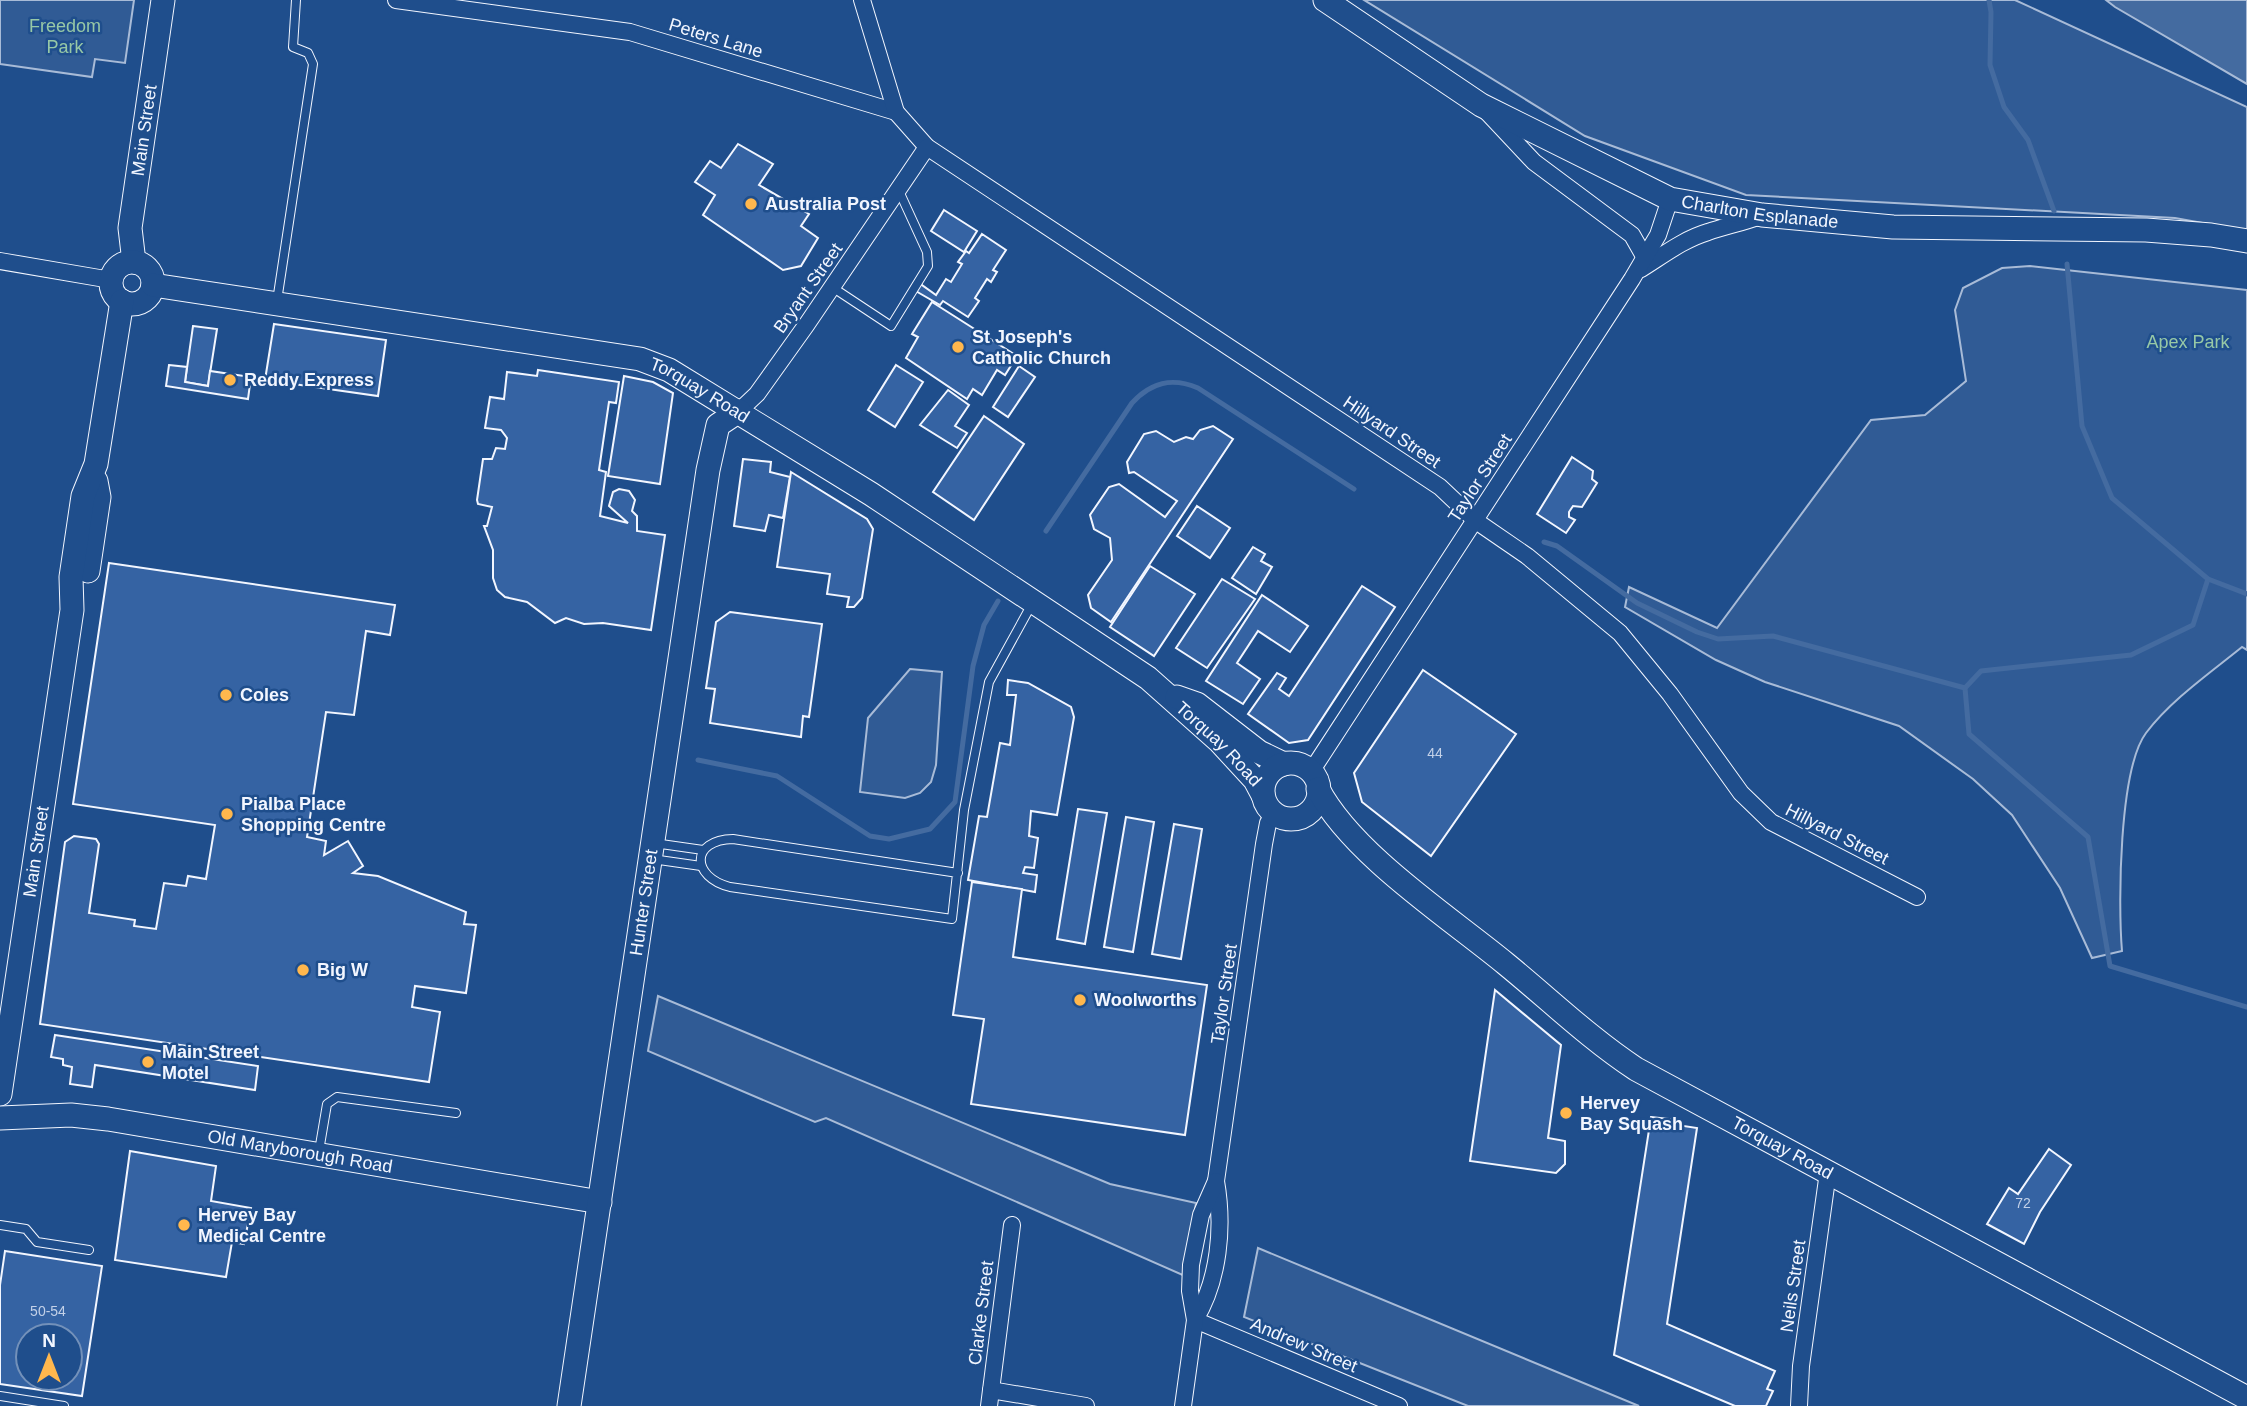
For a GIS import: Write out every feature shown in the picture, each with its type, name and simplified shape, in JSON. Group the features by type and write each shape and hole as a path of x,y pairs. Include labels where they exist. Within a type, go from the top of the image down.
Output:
{"street":[{"name":"Main Street","path":"134,262 130,228 163,0"},
{"name":"Peters Lane","path":"396,0 630,32 896,112"},
{"name":"Hillyard Street","path":"862,0 896,112 928,147 1438,485 1476,521 1527,556 1620,633 1670,694 1741,793 1771,822 1917,897"},
{"name":"Charlton Esplanade","path":"1325,0 1481,105 1670,199 1762,215 1893,227 2146,230 2211,235 2247,242"},
{"path":"1481,105 1528,157 1632,235 1641,265 1707,232 1729,228 1762,215"},
{"name":"Bryant Street","path":"739,411 757,394 928,147"},
{"name":"Taylor Street","path":"1314,780 1317,764 1641,265 1658,235 1670,199"},
{"path":"0,261 111,280"},
{"path":"134,262 148,270 152,285 148,296 139,302 122,301 113,292 111,280 121,264 134,262"},
{"name":"Torquay Road","path":"152,285 640,359 669,370 739,411 1171,695 1197,704 1259,752 1284,764"},
{"name":"Main Street","path":"0,1094 72,610 72,577 83,496 94,470 122,301"},
{"name":"Hunter Street","path":"569,1406 653,851 673,694 715,430 739,411"},
{"name":"Torquay Road","path":"1171,695 1190,718 1220,742 1244,768 1268,804"},
{"path":"1284,764 1301,765 1314,780 1313,807 1298,818 1281,817 1268,804 1265,779 1284,764"},
{"name":"Torquay Road","path":"1314,780 1327,806 1355,841 1548,998 1601,1046 1636,1069 2247,1398"},
{"name":"Taylor Street","path":"1183,1406 1195,1320 1190,1291 1191,1265 1204,1208 1216,1181 1268,822 1268,804"},
{"name":"Torquay Road","path":"1298,818 1355,841"},
{"name":"Old Maryborough Road","path":"0,1118 71,1115 108,1119 600,1202"},
{"name":"Neils Street","path":"1799,1406 1801,1366 1828,1172"},
{"name":"Taylor Street","path":"1195,1320 1206,1302 1214,1273 1221,1217 1216,1181"},
{"name":"Clarke Street","path":"990,1398 1012,1225"},
{"name":"Andrew Street","path":"1195,1320 1399,1406"},
{"path":"990,1398 1086,1406"}],"lane":[{"path":"276,303 313,64 308,53 293,47 296,0"},
{"path":"832,287 891,326 928,266 928,252 899,191"},
{"path":"703,850 701,866 705,876 714,883 952,919 964,810 989,682 1033,602"},
{"path":"653,851 703,850 711,843 733,839 958,873"},
{"path":"653,851 701,866"},
{"path":"319,1154 327,1104 337,1097 456,1113"},
{"path":"0,1225 26,1229 37,1242 89,1250"},
{"path":"0,1395 64,1406"}],"green space":[{"name":"Freedom Park","path":"0,0 134,0 125,63 95,59 92,77 0,64"},
{"path":"1364,0 2015,0 2247,107 2247,231 2175,218 1746,195 1585,136"},
{"name":"Apex Park","path":"2030,266 2247,290 2247,650 2242,647 2204,677 2179,698 2146,733 2137,751 2125,805 2120,902 2122,951 2092,958 2060,888 2012,815 1973,779 1899,726 1765,682 1716,660 1625,607 1629,587 1717,628 1871,420 1925,415 1966,381 1955,310 1963,288 2002,268"},
{"path":"910,669 942,672 936,765 931,782 920,793 905,798 860,792 868,718"},
{"path":"658,996 1110,1184 1196,1203 1185,1276 826,1118 815,1122 648,1051"},
{"path":"1258,1248 1639,1406 1468,1406 1244,1317"}],"shaded area":[{"path":"2106,0 2247,0 2247,84 2115,7"}],"building":[{"name":"Australia Post","path":"738,144 773,164 759,185 809,214 801,226 818,238 801,266 783,270 703,215 715,195 695,182 710,161 721,168"},
{"path":"944,210 977,231 964,252 931,231"},
{"path":"982,234 1006,250 993,270 997,272 991,282 987,279 975,298 979,301 968,317 943,301 940,305 914,290 919,283 936,295 946,279 951,282 962,264 958,262 966,251 969,253"},
{"name":"St Joseph's Catholic Church","path":"932,302 1017,356 1005,375 997,370 982,395 973,389 967,399 906,358 918,337 912,334"},
{"path":"274,324 386,340 378,396 265,380"},
{"path":"193,326 217,329 208,386 185,382"},
{"name":"Reddy Express","path":"169,365 187,367 185,382 208,386 210,371 251,377 248,399 166,386"},
{"path":"896,365 923,382 895,427 868,410"},
{"path":"1019,366 1035,377 1008,417 993,407"},
{"path":"538,370 619,382 616,403 609,402 599,470 606,472 600,516 628,523 609,506 613,492 619,489 629,491 635,500 632,511 637,516 637,531 665,535 651,630 603,623 584,624 566,618 555,623 527,602 505,597 497,590 493,578 493,550 484,526 487,526 492,507 478,504 477,500 483,459 492,459 496,448 505,449 507,438 501,430 485,428 490,397 504,399 507,372 537,376"},
{"path":"624,376 653,382 673,393 660,484 608,476"},
{"path":"948,390 969,405 955,426 967,433 957,448 920,425"},
{"path":"984,416 1024,444 974,520 933,492"},
{"path":"1213,426 1233,439 1111,622 1091,608 1088,595 1112,560 1110,538 1094,529 1090,515 1109,487 1119,484 1165,517 1177,501 1134,472 1129,473 1127,462 1144,434 1156,431 1174,442 1186,437 1193,439 1200,430"},
{"path":"1572,457 1593,471 1592,479 1597,483 1582,507 1573,506 1569,512 1569,517 1575,520 1566,533 1537,514"},
{"path":"743,459 771,462 770,472 790,477 783,518 769,515 765,531 734,526"},
{"path":"791,472 867,519 873,529 862,598 854,607 847,607 849,597 827,594 830,574 777,567"},
{"path":"1197,506 1230,528 1210,558 1177,536"},
{"path":"1253,547 1265,554 1261,561 1272,567 1256,594 1232,578"},
{"name":"Pialba Place Shopping Centre","path":"109,563 395,605 390,635 366,631 354,715 326,712 307,837 326,841 324,855 348,841 363,866 353,873 378,876 466,912 464,924 476,925 466,993 415,986 412,1007 440,1012 429,1082 40,1024 65,842 74,836 96,839 99,844 89,913 135,920 134,926 156,929 164,883 186,886 188,876 206,879 215,825 73,804"},
{"path":"1150,566 1195,594 1154,656 1110,627"},
{"path":"1222,579 1255,599 1207,668 1176,648"},
{"path":"1362,586 1395,607 1308,740 1289,743 1248,714 1277,673 1286,678 1279,689 1289,696"},
{"path":"1262,595 1308,626 1290,652 1258,631 1237,663 1260,679 1243,704 1206,681"},
{"path":"730,612 822,624 809,717 803,716 801,737 710,723 715,689 706,688 716,622"},
{"path":"1423,670 1516,734 1431,856 1362,802 1354,773"},
{"path":"1008,680 1028,683 1071,707 1074,717 1057,815 1031,811 1029,836 1038,838 1034,868 1025,867 1023,873 1037,875 1035,892 968,880 979,816 987,817 1000,743 1010,745 1016,695 1007,695"},
{"path":"1078,809 1107,813 1085,944 1057,939"},
{"path":"1126,817 1154,822 1133,952 1104,947"},
{"path":"1174,824 1202,829 1181,959 1152,954"},
{"name":"Woolworths","path":"972,882 1022,889 1013,957 1207,985 1185,1135 971,1104 984,1019 953,1015"},
{"path":"1495,990 1561,1045 1548,1138 1565,1141 1565,1164 1556,1173 1470,1161"},
{"name":"Main Street Motel","path":"55,1035 258,1066 255,1090 95,1065 92,1087 70,1084 72,1067 63,1065 63,1059 51,1057"},
{"path":"1651,1117 1677,1120 1677,1125 1697,1128 1667,1324 1775,1371 1767,1389 1773,1391 1766,1406 1735,1406 1614,1355"},
{"path":"2049,1149 2071,1165 2040,1212 2024,1244 1987,1224 2009,1188 2018,1194"},
{"name":"Hervey Bay Medical Centre","path":"130,1151 216,1166 211,1201 251,1208 244,1244 232,1242 226,1277 115,1260"},
{"path":"5,1251 102,1266 84,1383 84,1322 14,1322 14,1386 0,1384 0,1285"},
{"path":"55,1392 83,1392 82,1396"}],"waterway":[{"path":"1989,0 1990,65 2004,107 2028,140 2054,211"},
{"path":"2067,264 2082,426 2112,498 2208,579 2193,625 2131,655 1981,671 1965,688 1969,734 2088,837 2110,966 2247,1007"},
{"path":"1046,531 1132,403 1154,386 1171,382 1198,388 1354,489"},
{"path":"1544,542 1557,546 1637,603 1697,632 1718,639 1773,636 1965,688"},
{"path":"2208,579 2247,594"},
{"path":"698,760 777,776 870,836 889,839 930,829 955,802 973,666 984,625 998,601"}],"place":[{"name":"Australia Post","path":"751,204"},
{"name":"St Joseph's Catholic Church","path":"958,347"},
{"name":"Reddy Express","path":"230,380"},
{"name":"Coles","path":"226,695"},
{"name":"Pialba Place Shopping Centre","path":"227,814"},
{"name":"Big W","path":"303,970"},
{"name":"Woolworths","path":"1080,1000"},
{"name":"Main Street Motel","path":"148,1062"},
{"name":"Hervey Bay Squash","path":"1566,1113"},
{"name":"Hervey Bay Medical Centre","path":"184,1225"}]}
